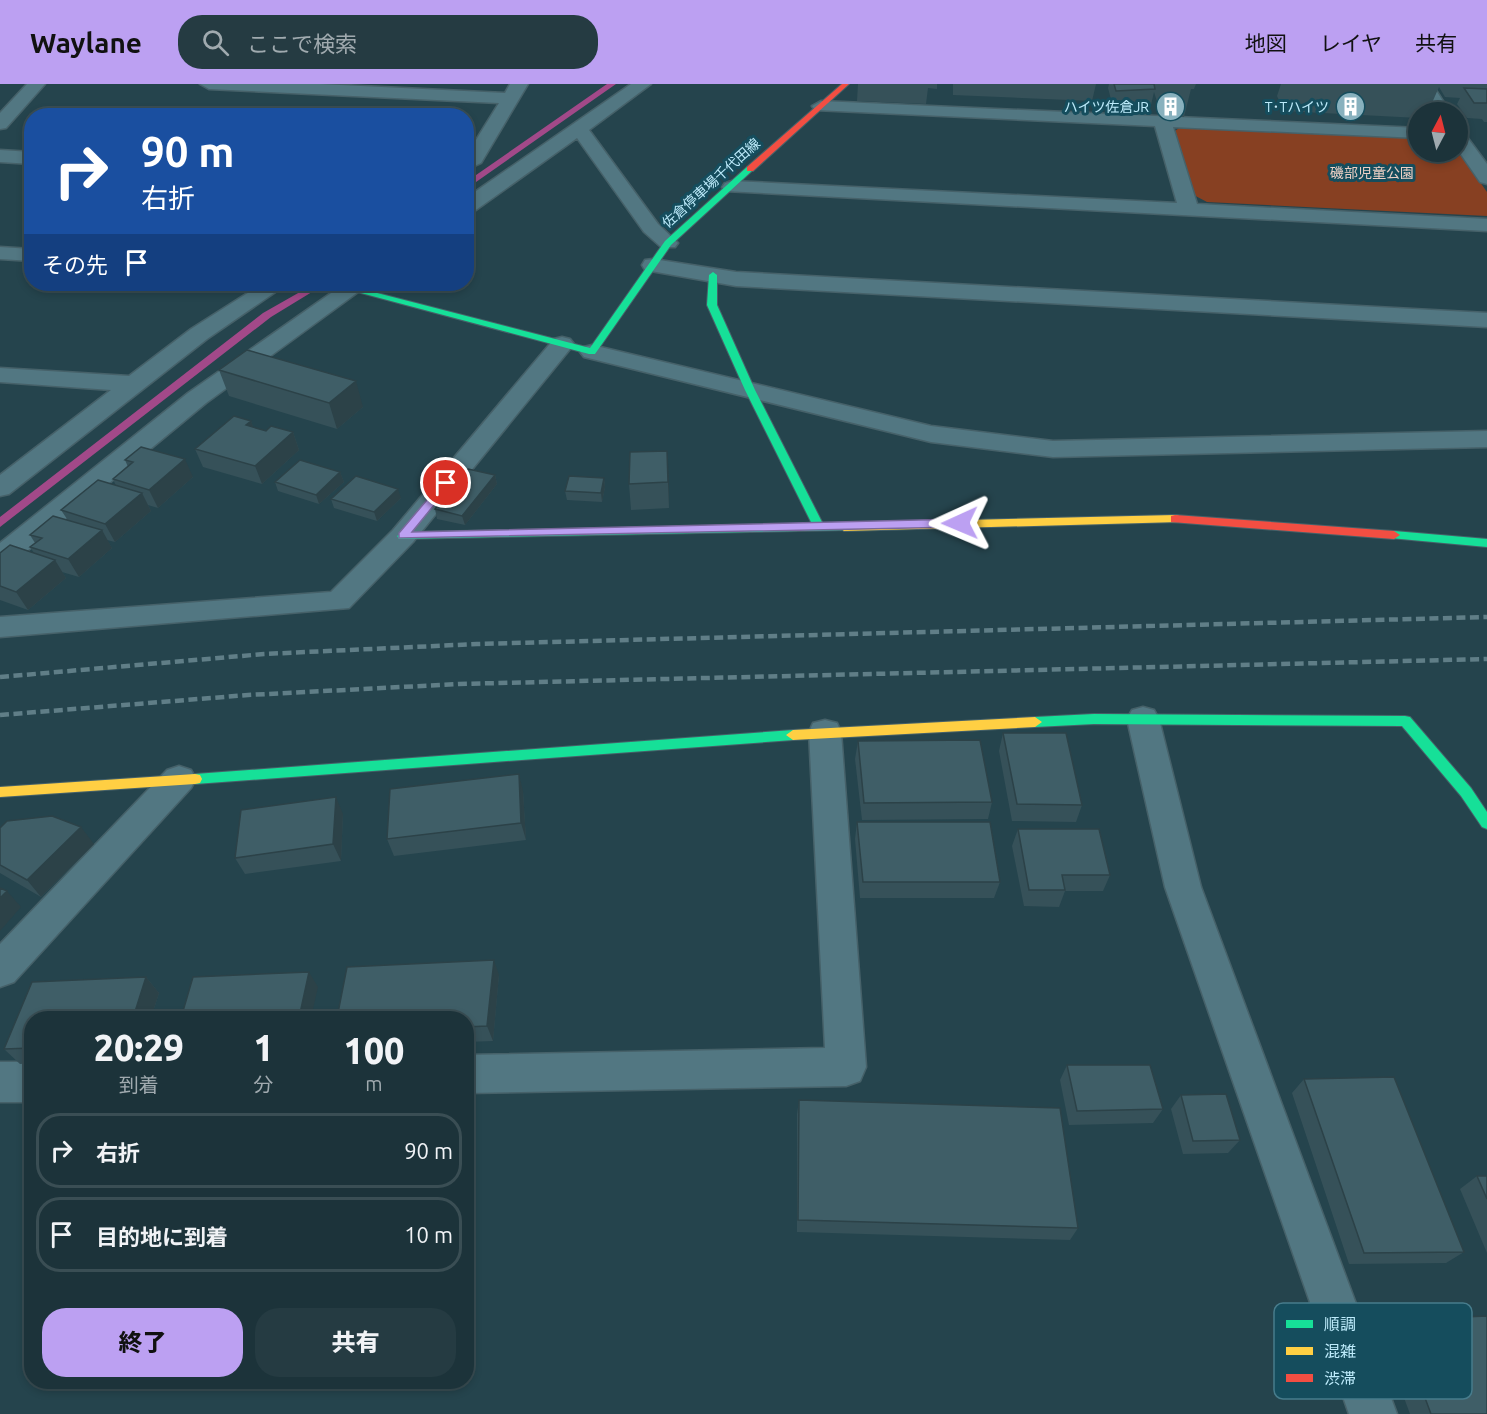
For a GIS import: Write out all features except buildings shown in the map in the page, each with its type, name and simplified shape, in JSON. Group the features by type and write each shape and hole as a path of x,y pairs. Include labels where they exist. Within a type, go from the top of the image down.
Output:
{"street":[{"path":"0,124 36,84"},
{"path":"209,84 514,91 474,159"},
{"path":"474,202 642,84"},
{"name":"佐倉停車場千代田線","path":"592,352 668,243 846,84"},
{"path":"1423,84 1435,102"},
{"path":"821,106 1408,132"},
{"path":"1162,121 1189,210"},
{"path":"579,129 651,228 668,243"},
{"path":"1468,136 1477,136"},
{"path":"1468,150 1487,178"},
{"path":"0,156 24,158"},
{"path":"732,187 1487,225"},
{"path":"0,253 24,254"},
{"path":"653,265 748,279 1487,320"},
{"path":"713,274 712,305 750,390 818,525"},
{"path":"0,488 199,334 265,291"},
{"path":"0,558 197,398 340,291"},
{"path":"370,291 592,352 931,434 1053,449 1487,439"},
{"path":"0,627 339,601 403,536 562,344"},
{"path":"0,375 134,384"},
{"path":"403,536 818,525 1198,519 1487,543"},
{"path":"1143,719 1183,887 1333,1303"},
{"path":"0,792 371,767 825,732 1143,719 1405,721 1466,792 1487,823"},
{"path":"474,1074 846,1067 825,732"},
{"path":"0,970 179,779"},
{"path":"0,1082 24,1082"},
{"path":"1368,1399 1373,1414"}],"green space":[{"name":"磯部児童公園","path":"1179,128 1408,138 1408,162 1466,162 1487,192 1487,216 1207,202 1190,193 1171,134"}],"waterway":[{"path":"474,180 612,84"},
{"path":"0,523 267,315 308,291"}],"railway":[{"path":"0,677 264,654 477,644 1487,617"},
{"path":"0,715 248,695 459,684 1487,659"}],"traffic: fast":[{"path":"358,291 592,352 668,243 750,169"},
{"path":"713,275 712,305 750,390 818,525"},
{"path":"403,536 844,527"},
{"path":"1394,535 1487,543"},
{"path":"1035,722 1094,719 1405,721 1466,792 1487,823"},
{"path":"195,779 793,735"}],"traffic: slow":[{"path":"844,527 1175,519"},
{"path":"793,735 1035,722"},
{"path":"0,792 195,779"}],"traffic: jam":[{"path":"750,169 846,84"},
{"path":"1175,519 1394,535"}],"place":[{"name":"ハイツ佐倉JR","path":"1170,107"},
{"name":"T･Tハイツ","path":"1350,107"}],"route":[{"path":"446,483 403,536 960,523"}]}
